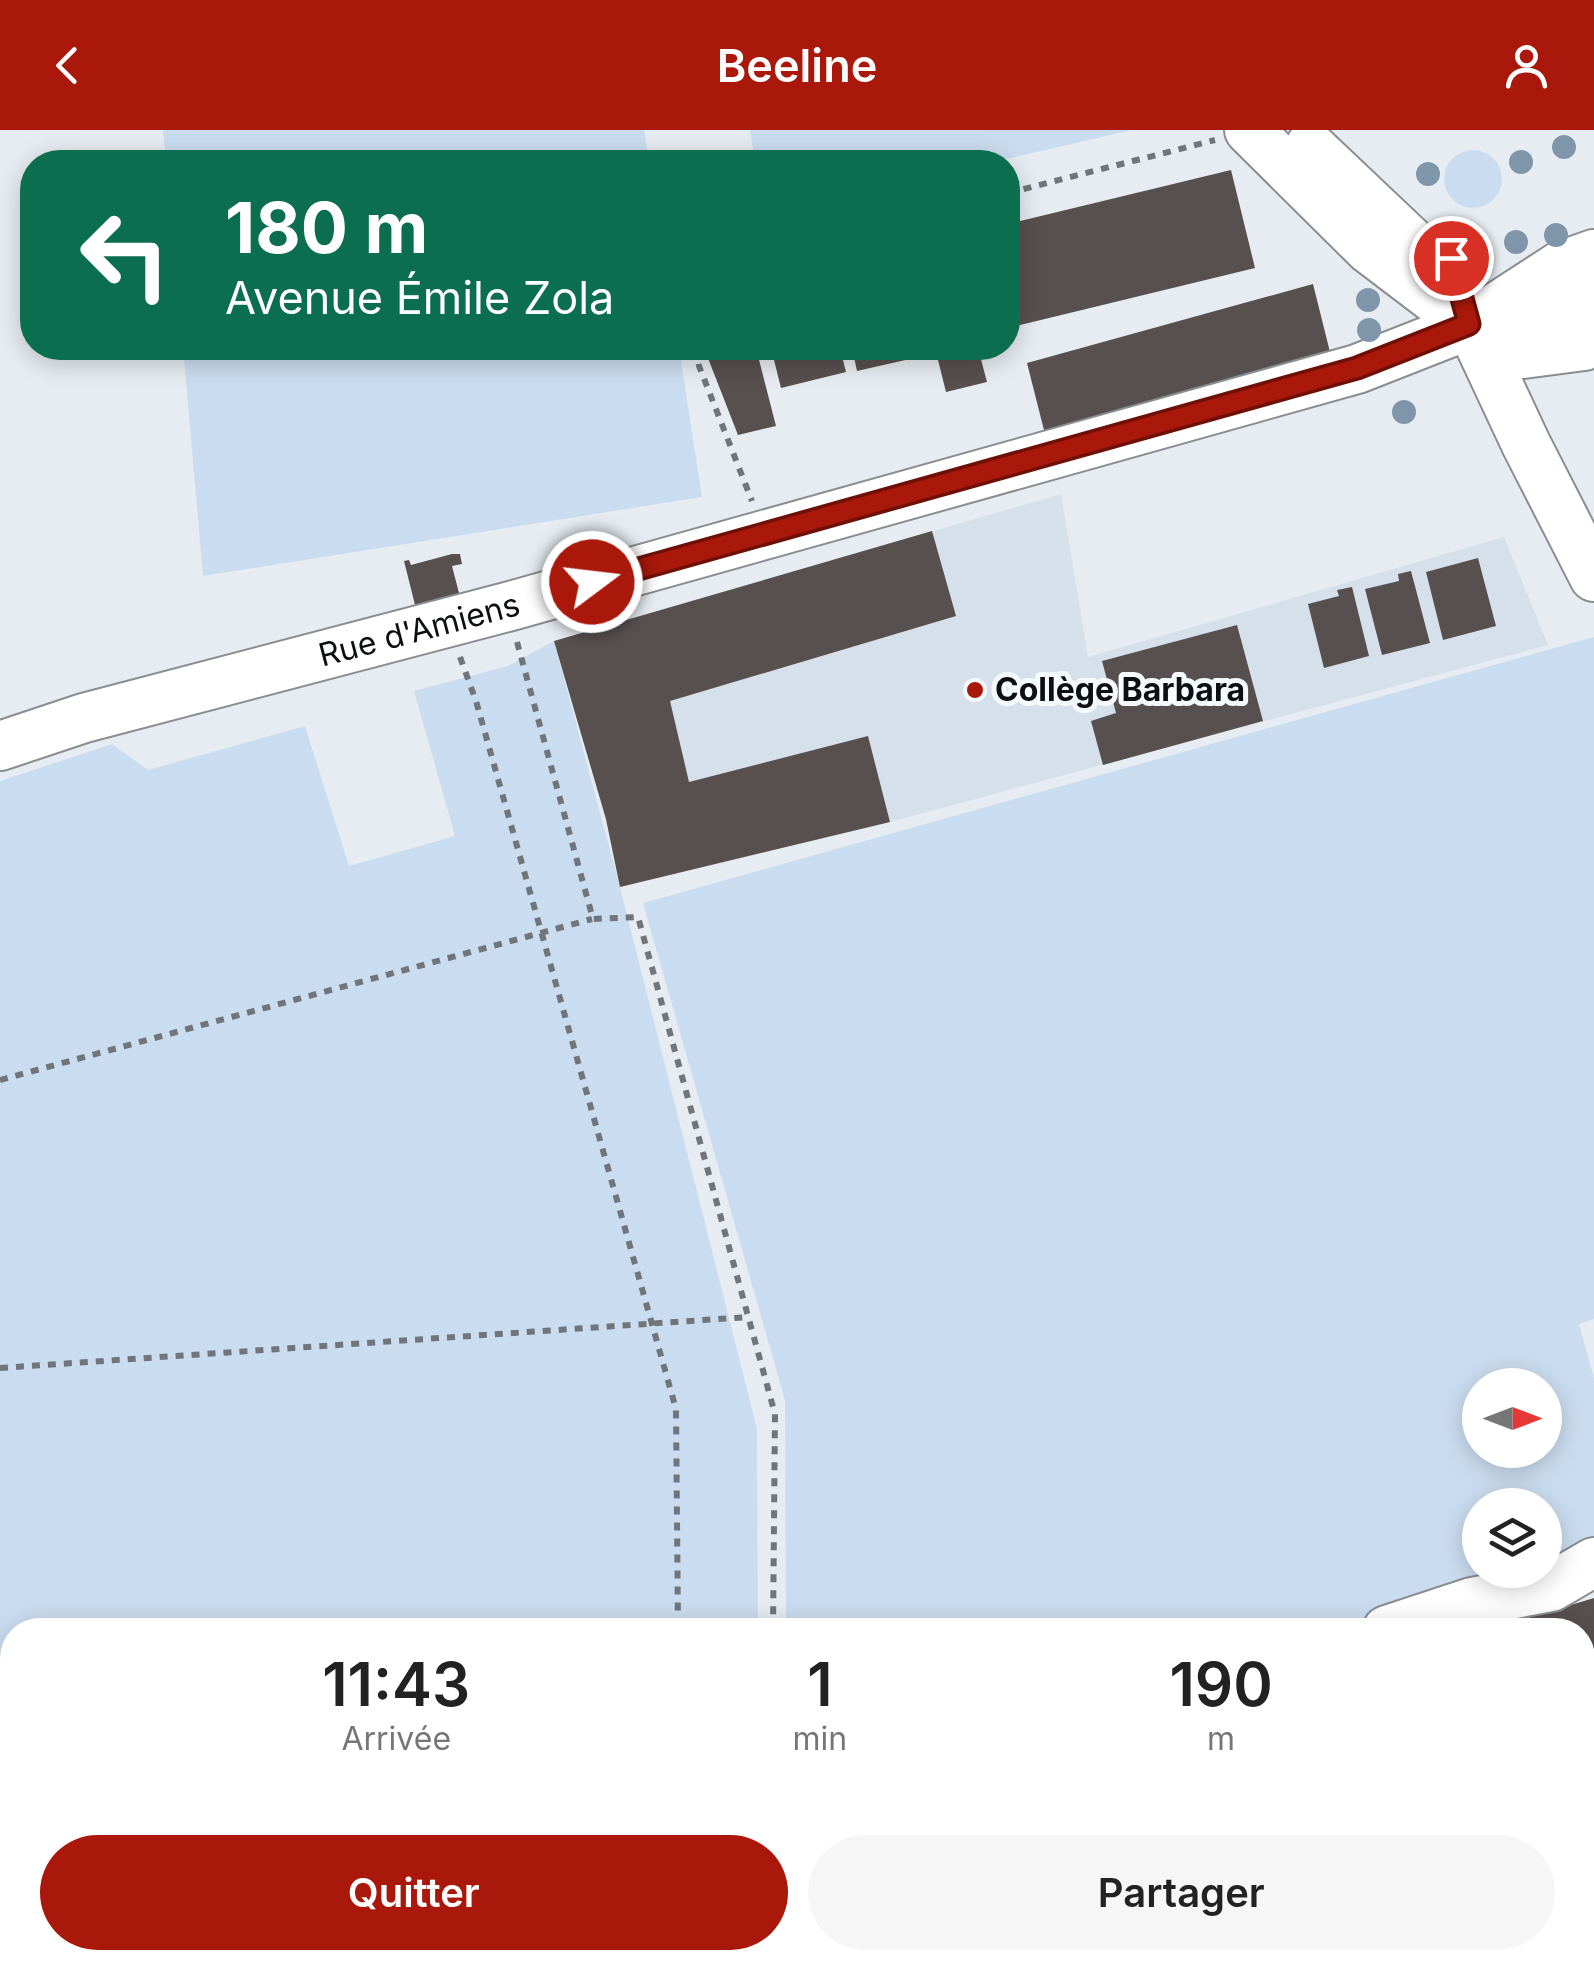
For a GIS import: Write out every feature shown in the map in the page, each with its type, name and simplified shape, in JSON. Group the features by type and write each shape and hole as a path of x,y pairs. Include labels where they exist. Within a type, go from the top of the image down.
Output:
{"street":[{"path":"1293,130 1476,296 1594,577"},
{"path":"1314,130 1403,216 1523,354 1584,346 1585,318"},
{"path":"1249,131 1370,249 1476,296"},
{"name":"Rue d'Amiens","path":"0,746 84,718 507,607 1357,368 1476,296 1594,254"},
{"path":"1423,1618 1472,1602 1550,1587 1594,1562"}],"path":[{"path":"1020,191 1249,131"},
{"path":"699,360 764,533"},
{"path":"507,607 593,919"},
{"path":"447,623 476,701 676,1409 678,1618"},
{"path":"0,1080 593,919 638,917 774,1414 773,1618"},
{"path":"0,1368 748,1317"}],"shaded area":[{"path":"163,130 644,130 647,150 165,150"},
{"path":"750,130 1132,130 1020,156 1020,150 753,150"},
{"path":"1473,150 1494,158 1502,179 1494,200 1473,208 1452,200 1444,179 1452,158"},
{"path":"184,360 681,360 702,497 203,576"},
{"name":"Collège Barbara","path":"1061,494 1088,657 1504,537 1548,645 890,822 620,887 605,819 554,641"},
{"path":"1594,637 1594,1319 1579,1324 1594,1378 1594,1550 1562,1562 1562,1488 1462,1488 1462,1588 1488,1588 1404,1618 786,1618 785,1400 643,903"},
{"path":"554,641 757,1429 758,1618 0,1618 0,781 112,744 148,770 305,726 349,866 455,836 414,691 508,666"}],"building":[{"path":"1231,170 1255,268 1020,325 1020,221"},
{"path":"1313,284 1334,368 1048,446 1027,363"},
{"path":"709,360 759,360 776,426 738,435"},
{"path":"774,360 843,360 846,372 781,388"},
{"path":"855,360 905,360 857,371"},
{"path":"938,360 981,360 987,382 946,392"},
{"path":"932,531 956,616 670,701 689,782 868,736 890,822 620,887 606,819 554,641"},
{"path":"460,554 462,564 452,566 460,597 416,609 404,561 409,560 411,565"},
{"path":"1478,558 1496,626 1443,640 1426,572"},
{"path":"1411,571 1430,643 1382,655 1365,589 1399,581 1398,574"},
{"path":"1352,587 1369,656 1324,668 1308,604 1339,596 1337,590"},
{"path":"1237,625 1263,721 1103,765 1091,721 1116,713 1102,661"},
{"path":"1594,1598 1594,1618 1528,1618"}],"place":[{"name":"Collège Barbara","path":"975,690"}],"route":[{"path":"592,582 1357,368 1469,324 1451,258"}]}
